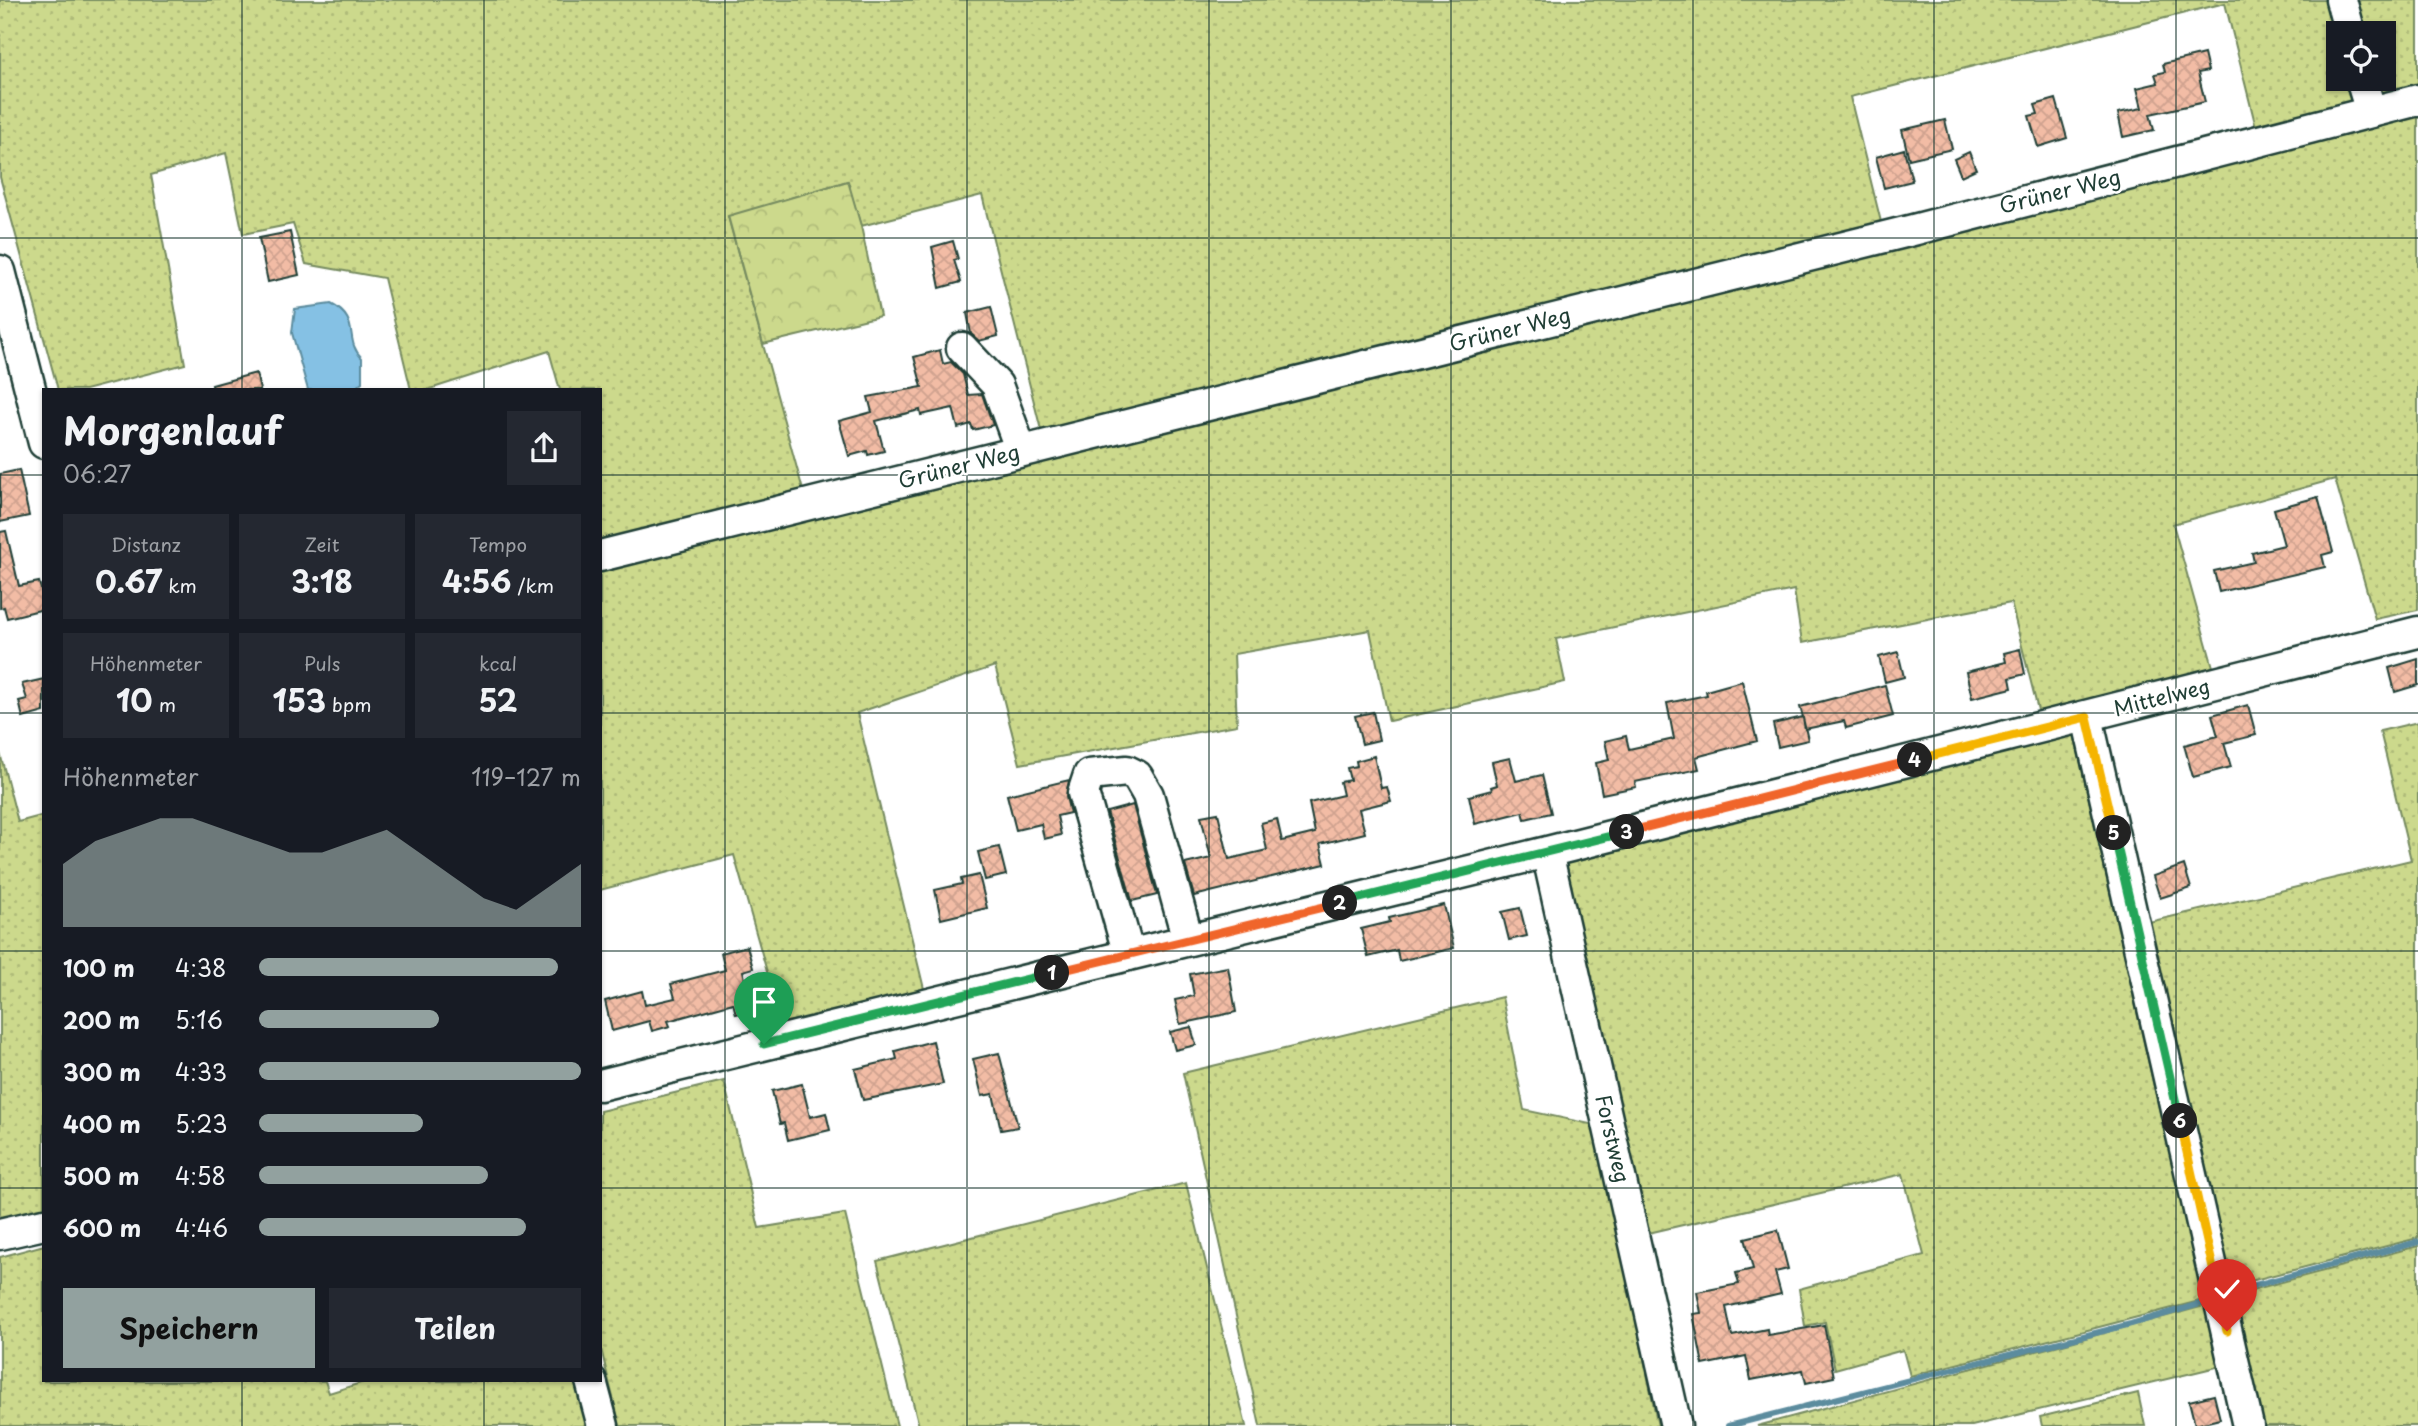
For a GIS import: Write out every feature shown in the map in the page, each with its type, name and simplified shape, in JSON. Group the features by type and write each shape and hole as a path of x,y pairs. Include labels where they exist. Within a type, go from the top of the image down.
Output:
{"street":[{"path":"2341,0 2347,21"},
{"path":"2365,91 2371,112"},
{"name":"Grüner Weg","path":"602,556 2418,100"},
{"path":"0,271 42,435"},
{"path":"962,348 997,385 1021,452"},
{"name":"Mittelweg","path":"602,1085 1547,852 2418,632"},
{"path":"2087,717 2248,1426"},
{"path":"1129,955 1083,793 1089,775 1100,772 1127,771 1144,785 1155,815 1188,940"},
{"name":"Forstweg","path":"1547,852 1676,1426"},
{"path":"0,1234 42,1224"},
{"path":"591,1382 603,1426"}],"green space":[{"path":"0,0 2328,0 2334,21 2326,21 2326,91 2352,91 2354,97 2352,107 2256,127 2225,3 1850,97 1881,222 1042,434 982,195 861,226 847,181 728,217 804,494 602,542 602,388 559,388 549,351 433,388 411,388 384,278 306,264 293,224 243,234 226,153 151,175 185,364 93,388 57,388 0,177"},
{"path":"2361,0 2418,0 2418,88 2381,97 2377,91 2396,91 2396,21 2354,21 2350,3"},
{"path":"2418,111 2418,610 2375,619 2335,479 2173,524 2213,667 2101,703 2040,718 2011,603 1802,643 1794,590 1556,639 1565,682 1389,721 1370,630 1234,654 1237,725 1020,764 995,666 857,713 925,993 782,1025 734,855 602,889 602,571"},
{"path":"848,181 861,226 880,316 763,344 728,216"},
{"path":"2418,722 2418,1238 2231,1286 2149,922 2411,860 2380,731"},
{"path":"2074,733 2160,1113 2207,1299 1910,1376 1903,1350 1835,1369 1825,1322 1805,1326 1799,1289 1924,1255 1903,1174 1644,1234 1561,857"},
{"path":"0,753 18,822 42,816 42,1212 0,1223"},
{"path":"1502,997 1524,1110 1595,1125 1658,1426 1260,1426 1183,1073"},
{"path":"724,1081 759,1228 845,1214 897,1426 620,1426 602,1353 602,1111"},
{"path":"1186,1183 1246,1426 919,1426 877,1261"},
{"path":"42,1246 42,1382 325,1382 329,1393 364,1382 576,1382 587,1426 0,1426 0,1257"},
{"path":"2418,1246 2418,1426 2262,1426 2233,1295"},
{"path":"2208,1305 2221,1366 1972,1426 1757,1426"},
{"path":"2138,1393 2145,1426 2042,1426 2040,1417"}],"water":[{"path":"331,304 346,317 356,351 362,358 362,382 355,388 307,388 292,333 295,309"}],"building":[{"path":"2204,54 2208,71 2198,73 2205,102 2150,114 2154,130 2123,137 2118,113 2142,108 2137,88 2158,83 2155,74 2165,72 2163,64"},
{"path":"2056,99 2067,138 2038,147 2029,116 2038,114 2035,105"},
{"path":"1945,120 1952,149 1909,159 1902,130"},
{"path":"1904,149 1912,181 1884,188 1876,157"},
{"path":"1969,152 1976,169 1961,176 1954,159"},
{"path":"290,232 299,275 268,282 259,238"},
{"path":"953,241 958,259 954,260 961,282 940,288 932,247"},
{"path":"991,307 998,336 979,341 971,334 967,313"},
{"path":"940,350 943,364 951,362 963,374 968,395 982,394 993,425 973,430 971,424 958,428 953,408 921,415 920,410 876,421 884,451 868,455 867,451 849,456 839,421 872,412 868,397 922,387 914,357"},
{"path":"256,373 260,388 213,388 212,385"},
{"path":"19,470 29,516 0,522 0,474"},
{"path":"2318,497 2333,552 2322,555 2325,567 2219,592 2214,571 2254,562 2252,553 2284,545 2274,509"},
{"path":"6,531 19,586 39,582 42,609 7,618 4,607 0,608 0,532"},
{"path":"2020,649 2025,674 2010,678 2012,688 1972,698 1966,672 2006,662 2004,653"},
{"path":"1898,652 1904,677 1885,682 1879,657"},
{"path":"2418,659 2418,685 2395,692 2389,668"},
{"path":"42,679 42,713 23,718 19,701 27,699 22,684"},
{"path":"1742,681 1757,741 1696,757 1699,769 1635,782 1636,787 1602,794 1596,763 1609,760 1605,741 1626,736 1629,749 1674,739 1667,703 1707,695 1706,691"},
{"path":"1885,685 1893,716 1846,728 1844,721 1805,729 1808,740 1778,747 1773,724 1803,717 1800,707"},
{"path":"2248,705 2256,735 2224,743 2231,767 2193,777 2184,745 2218,736 2212,715"},
{"path":"1373,712 1379,740 1362,744 1355,716"},
{"path":"1374,756 1381,788 1387,787 1391,801 1359,809 1365,833 1320,844 1325,864 1194,896 1185,864 1211,858 1201,816 1218,813 1229,859 1267,850 1261,823 1277,819 1282,841 1315,833 1309,803 1343,795 1340,782 1350,780 1347,768 1357,766 1356,761"},
{"path":"1510,758 1516,781 1542,775 1551,813 1525,819 1523,812 1475,824 1469,796 1492,790 1491,787 1497,785 1492,762"},
{"path":"1069,780 1066,797 1070,813 1057,816 1061,835 1044,839 1041,824 1016,830 1007,795"},
{"path":"1133,805 1157,895 1132,901 1107,812"},
{"path":"999,847 1006,875 985,880 978,852"},
{"path":"2184,865 2191,888 2160,898 2153,876"},
{"path":"979,875 987,908 941,919 935,890 962,884 961,879"},
{"path":"1444,905 1454,948 1399,961 1397,950 1368,957 1361,929 1390,922 1389,918"},
{"path":"1520,908 1527,936 1509,940 1502,912"},
{"path":"747,946 753,968 743,971 753,1010 736,1014 733,1003 668,1021 670,1026 652,1031 649,1021 612,1031 605,1001 642,991 645,1005 675,998 671,984 725,970 721,953"},
{"path":"1228,967 1236,1012 1180,1024 1175,1000 1194,996 1190,974"},
{"path":"1191,1027 1196,1045 1175,1050 1170,1032"},
{"path":"933,1041 943,1084 863,1100 855,1069 897,1059 895,1051"},
{"path":"999,1053 1018,1127 1001,1130 993,1094 982,1096 973,1059"},
{"path":"802,1084 810,1117 826,1113 830,1130 788,1140 784,1123 780,1124 772,1091"},
{"path":"1778,1230 1788,1269 1775,1272 1781,1294 1726,1307 1732,1336 1767,1329 1768,1335 1824,1325 1834,1377 1806,1383 1803,1370 1751,1380 1746,1356 1703,1365 1693,1314 1701,1313 1697,1292 1739,1284 1736,1273 1753,1269 1745,1238"},
{"path":"2214,1395 2220,1419 2195,1425 2189,1401"}],"waterway":[{"path":"2229,1292 2418,1242"},
{"path":"1728,1426 2131,1324 2210,1301"}],"route":[{"path":"764,1044 2087,717 2227,1331"}]}
